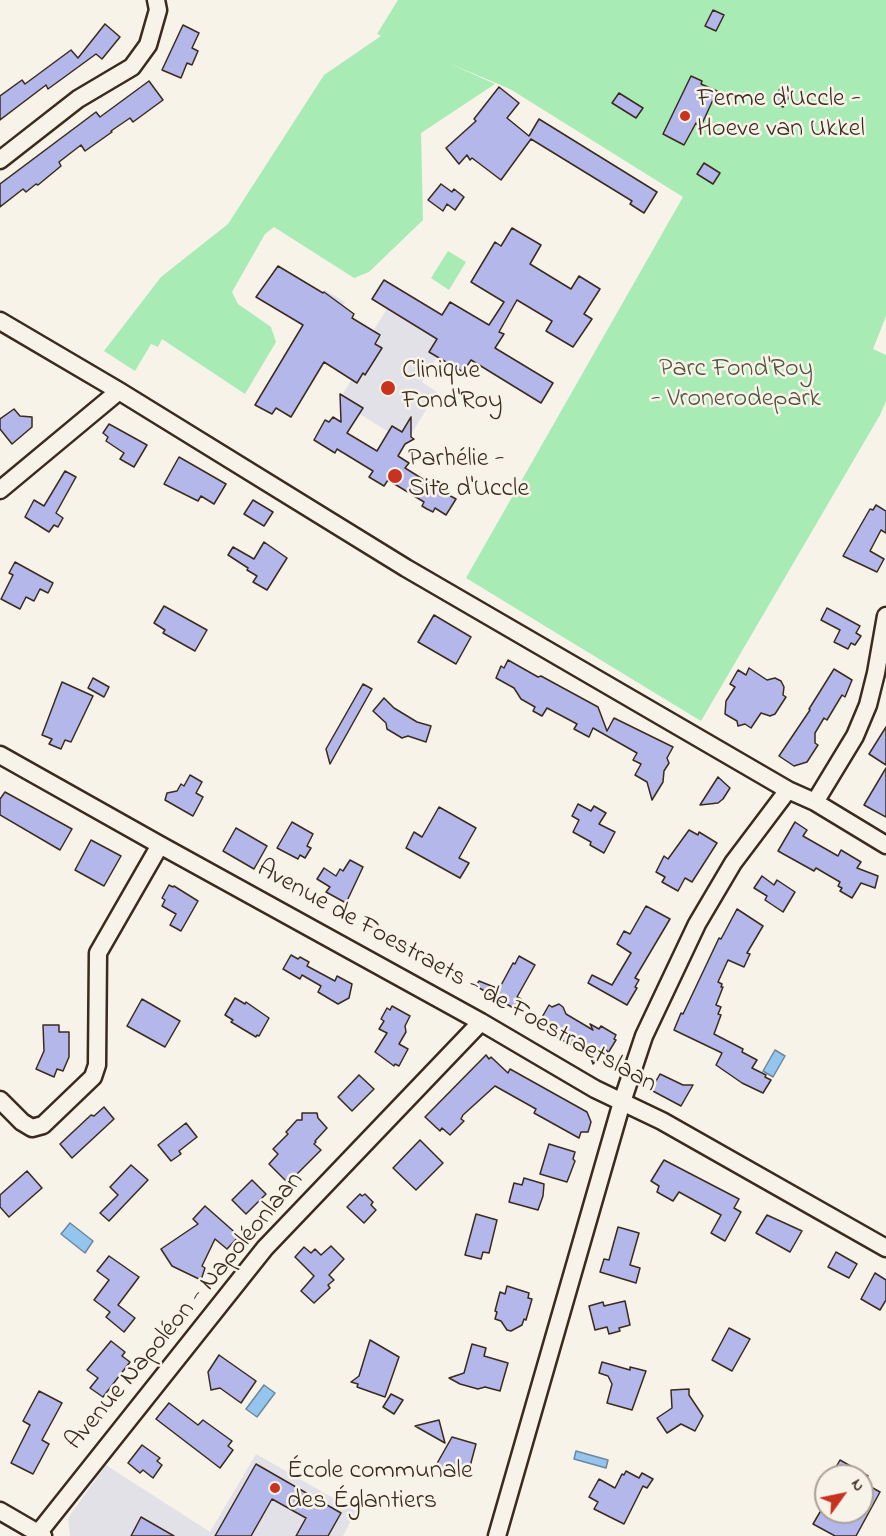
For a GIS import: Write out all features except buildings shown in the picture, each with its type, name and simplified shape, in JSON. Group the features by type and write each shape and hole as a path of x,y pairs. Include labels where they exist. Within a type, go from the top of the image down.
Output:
{"street":[{"path":"0,160 78,99 132,68 148,45 159,10 156,0"},
{"path":"0,321 119,391 406,568 788,790 815,802 886,844"},
{"path":"0,490 119,391"},
{"path":"815,802 855,736 868,705 886,616"},
{"name":"Avenue de Foestraets - de Foestraetslaan","path":"0,755 481,1022 595,1089 656,1118 886,1248"},
{"path":"497,1536 622,1102 644,1036 697,924 733,863 788,790"},
{"path":"0,1100 22,1122 32,1128 43,1125 93,1077 98,1065 98,953 159,845"},
{"name":"Avenue Napoléon - Napoléonlaan","path":"39,1535 265,1248 481,1022"},
{"path":"0,1511 39,1535"}],"shaded area":[{"name":"Clinique Fond'Roy","path":"278,266 323,293 325,290 345,302 343,306 354,314 353,318 373,331 387,309 372,299 384,280 442,315 450,302 504,334 496,348 553,383 541,403 472,360 437,357 422,382 437,392 410,436 411,439 405,443 398,457 409,463 406,469 434,486 437,481 448,487 445,493 456,499 446,515 435,508 433,512 422,506 424,502 389,480 384,486 369,477 373,470 337,449 335,453 314,440 325,420 329,422 333,417 350,428 347,433 376,450 379,447 383,449 397,437 340,402 340,398 352,379 325,363 291,417 277,406 272,414 255,405 303,326 256,297"},
{"name":"École communale des Églantiers","path":"256,1454 356,1511 343,1536 70,1536 68,1518 106,1465 210,1532"}],"green space":[{"name":"Parc Fond'Roy - Vronerodepark","path":"398,0 886,0 886,316 873,349 886,355 886,401 880,415 701,721 466,578 683,197 510,89 446,62 495,84 421,133 423,220 369,272 354,278 274,227 265,234 232,292 238,304 271,327 276,342 245,394 162,339 158,347 151,344 135,371 104,351 161,277 228,224 324,75 381,36 377,34"},
{"path":"448,251 466,262 449,290 431,278"}],"water":[{"path":"775,1050 785,1056 773,1077 763,1071"},
{"path":"70,1223 93,1241 85,1253 61,1234"},
{"path":"264,1385 275,1393 257,1417 246,1409"},
{"path":"576,1451 608,1460 606,1468 574,1459"}],"place":[{"name":"Ferme d'Uccle - Hoeve van Ukkel","path":"685,116"},
{"name":"Clinique Fond'Roy","path":"388,388"},
{"name":"Parhélie - Site d'Uccle","path":"395,476"},
{"name":"École communale des Églantiers","path":"275,1488"}]}
